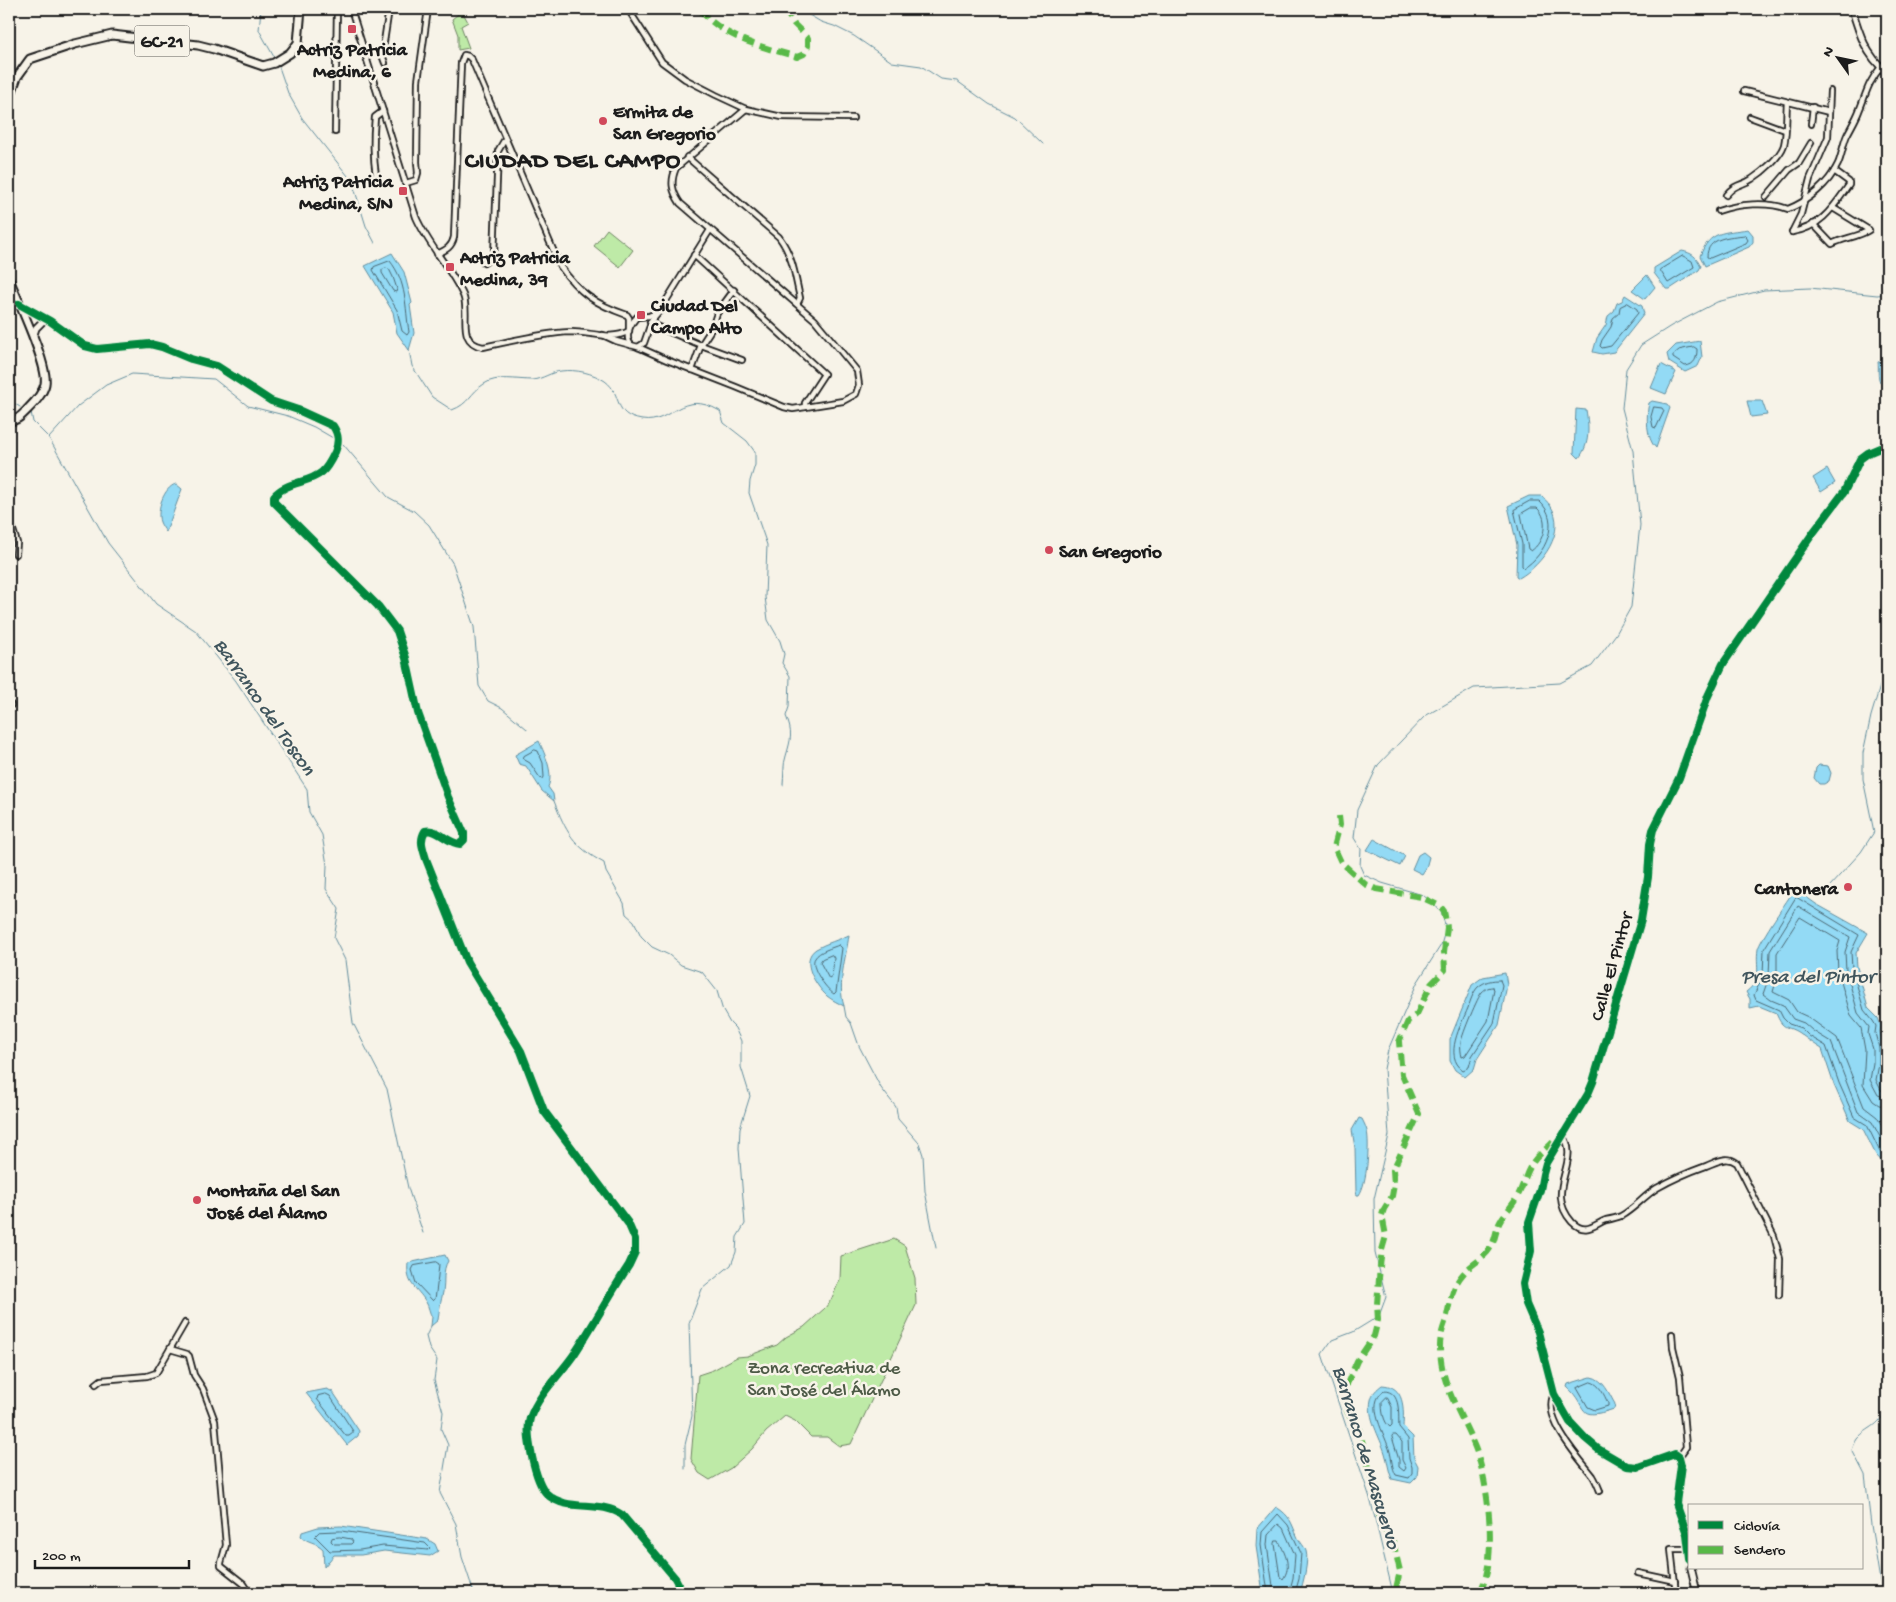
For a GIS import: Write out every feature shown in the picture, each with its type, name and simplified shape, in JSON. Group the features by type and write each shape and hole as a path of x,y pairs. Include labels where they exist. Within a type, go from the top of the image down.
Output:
{"main road":[{"name":"GC-21","path":"9,99 17,77 30,59 75,44 112,35 214,49 262,66 274,63 290,53 298,43 301,9"},
{"path":"9,279 46,374 43,392 18,419 9,421"}],"street":[{"path":"335,132 337,9"},
{"path":"352,9 422,231 463,295 466,310 465,331 469,340 476,346 483,347 558,333 590,333 618,336 629,330 637,317 654,315 661,309"},
{"path":"386,63 382,54 389,9"},
{"path":"406,183 416,180 418,173 418,81 428,9"},
{"path":"628,9 662,62 685,78 746,109 782,117 853,118"},
{"path":"1852,9 1866,49 1887,72"},
{"path":"437,254 447,250 452,244 454,237 460,63 464,55 472,60 560,266 576,288 587,297 627,315 629,318 628,343 632,346"},
{"path":"1718,211 1730,207 1774,204 1788,209 1797,206 1821,187 1834,171 1847,136 1859,113 1869,82 1881,67"},
{"path":"1744,91 1829,112"},
{"path":"1830,91 1828,137 1810,179 1801,214 1792,232 1824,218 1833,208 1849,184 1849,182 1834,171"},
{"path":"1726,195 1739,183 1751,180 1769,165 1784,145 1787,102"},
{"path":"1811,124 1813,107"},
{"path":"603,335 638,347 784,407 793,409 843,401 856,394 859,385 857,371 815,320 710,230 680,203 674,194 672,176 676,168 746,109"},
{"path":"376,176 373,159 375,117 383,111"},
{"path":"1750,117 1785,130"},
{"path":"484,263 494,256 498,150 505,139"},
{"path":"1766,197 1789,170 1799,163 1811,143"},
{"path":"687,157 779,237 787,247 792,258 800,298 796,304"},
{"path":"1813,224 1832,244 1869,230 1833,208"},
{"path":"638,347 644,343 651,323 710,230"},
{"path":"694,255 824,374 805,402 805,407"},
{"path":"692,370 701,345 712,328 717,313 734,290"},
{"path":"20,304 45,320 50,321 84,346 97,349 150,344 162,346 191,359 217,366 258,394 332,426 337,432 336,450 324,471 317,476 285,486 274,496 274,502 378,606 398,631 418,713 445,790 464,833 464,840 460,844 453,844 436,832 425,831 421,843 426,859 467,962 521,1051 544,1111 615,1204 628,1223 635,1239 635,1252 629,1265 574,1354 542,1397 531,1417 528,1427 540,1486 553,1499 562,1503 614,1509 622,1514 675,1578 683,1593"},
{"path":"618,312 635,314 649,319 651,323 701,345 742,360"},
{"path":"27,322 45,320"},
{"path":"33,337 36,328 45,320"},
{"name":"Calle El Pintor","path":"1680,1457 1675,1454 1638,1467 1627,1466 1598,1449 1570,1422 1554,1394 1538,1332 1526,1304 1524,1284 1530,1251 1529,1222 1540,1190 1546,1163 1588,1094 1593,1082 1641,920 1653,830 1679,778 1700,715 1723,664 1813,533 1844,492 1860,459 1887,444"},
{"path":"9,517 16,543 16,554"},
{"path":"1563,1135 1567,1140 1568,1159 1560,1196 1564,1208 1571,1219 1578,1226 1585,1228 1596,1227 1605,1221 1621,1216 1649,1193 1683,1174 1724,1159 1733,1160 1740,1167 1774,1236 1780,1259 1779,1295"},
{"path":"96,1384 101,1380 156,1373 185,1323"},
{"path":"1672,1334 1680,1377 1686,1447 1680,1457 1681,1465 1676,1503 1687,1534 1688,1549 1671,1548 1676,1593"},
{"path":"170,1349 189,1356 194,1375 203,1389 214,1421 226,1545 221,1566 244,1584 250,1593"},
{"path":"1554,1394 1552,1398 1554,1417 1560,1430 1594,1478 1600,1491"},
{"path":"1691,1570 1697,1593"},
{"path":"1638,1573 1675,1581"}],"green space":[{"path":"462,11 468,22 461,26 469,48 458,50 458,35 452,19"},
{"path":"607,229 633,250 620,267 594,246"},
{"name":"Zona recreativa de San José del Álamo","path":"894,1239 905,1246 915,1278 916,1305 851,1444 839,1446 827,1437 811,1437 795,1421 785,1416 766,1432 752,1449 731,1468 710,1480 699,1473 691,1459 698,1375 713,1370 737,1357 748,1356 777,1345 786,1337 804,1327 831,1300 840,1279 841,1256"}],"water":[{"path":"1748,229 1753,235 1753,242 1749,247 1705,266 1700,256 1708,241 1725,232"},
{"path":"1682,251 1693,256 1701,266 1699,270 1670,289 1666,289 1654,273 1654,268"},
{"path":"392,253 404,272 412,303 410,305 414,333 409,350 397,333 393,312 365,266"},
{"path":"1647,275 1655,287 1645,299 1632,290"},
{"path":"1625,295 1642,306 1644,314 1614,352 1602,354 1593,352 1597,338 1606,325 1608,316 1614,311 1617,303 1622,301"},
{"path":"1700,341 1702,357 1698,366 1685,372 1669,362 1667,354 1676,345"},
{"path":"1887,358 1887,378 1880,382 1878,362"},
{"path":"1661,364 1676,372 1666,394 1651,388"},
{"path":"1652,401 1667,404 1670,408 1656,448 1650,439 1647,420 1649,403"},
{"path":"1747,401 1762,401 1767,415 1751,417"},
{"path":"1576,409 1586,410 1588,423 1587,441 1579,458 1574,453"},
{"path":"1827,469 1835,483 1821,492 1813,478"},
{"path":"176,484 182,489 166,532 160,522 160,505 168,490"},
{"path":"1529,496 1541,496 1550,505 1555,515 1556,526 1550,546 1544,556 1519,578 1516,576 1517,545 1508,506"},
{"path":"539,741 548,764 550,782 548,787 553,794 554,801 542,791 526,766 519,764 515,755"},
{"path":"1819,765 1828,766 1831,773 1829,781 1824,784 1819,784 1814,778 1816,768"},
{"path":"1374,839 1405,856 1400,866 1367,850"},
{"path":"1423,852 1429,857 1422,874 1412,869 1418,855"},
{"name":"Presa del Pintor","path":"1795,889 1816,904 1868,933 1856,953 1857,967 1868,1008 1878,1018 1881,1026 1880,1032 1884,1047 1885,1065 1881,1079 1887,1091 1887,1167 1876,1155 1863,1129 1850,1121 1834,1085 1822,1049 1799,1033 1783,1025 1776,1013 1759,1006 1750,1008 1750,999 1746,992 1752,987 1757,977 1758,949"},
{"path":"849,935 841,989 844,1006 827,996 818,986 811,973 809,960 811,954 816,949"},
{"path":"1505,973 1507,985 1499,1025 1477,1059 1474,1069 1465,1077 1455,1070 1450,1061 1450,1039 1472,985 1483,977"},
{"path":"1359,1118 1362,1119 1366,1128 1368,1145 1364,1182 1362,1190 1357,1195 1355,1148 1352,1130"},
{"path":"445,1255 448,1261 444,1272 444,1288 438,1320 431,1326 432,1317 427,1304 410,1281 408,1263"},
{"path":"1591,1377 1596,1378 1606,1388 1615,1404 1614,1409 1601,1413 1588,1413 1567,1387 1568,1384"},
{"path":"1382,1385 1390,1386 1399,1394 1403,1406 1403,1427 1413,1437 1414,1458 1418,1466 1417,1477 1411,1483 1392,1479 1385,1453 1372,1420 1370,1407 1372,1398 1375,1391"},
{"path":"327,1389 333,1392 359,1431 358,1436 347,1445 306,1393"},
{"path":"1276,1507 1288,1517 1306,1551 1306,1566 1300,1593 1263,1593 1256,1546 1257,1529"},
{"path":"341,1526 427,1539 435,1544 438,1551 430,1556 384,1551 361,1555 334,1555 324,1567 323,1549 301,1536 302,1532 318,1527"}],"waterway":[{"path":"261,9 259,30 274,57"},
{"path":"799,9 821,22 854,36 892,62 921,66 941,79 957,81 989,104 1015,117 1043,144"},
{"path":"279,67 288,93 302,118 352,181 366,226 375,243"},
{"name":"Barranco de Mascuervo","path":"1393,1593 1370,1498 1322,1354 1332,1340 1353,1332 1379,1316 1386,1297 1375,1253 1374,1199 1389,1135 1384,1069 1388,1050 1417,983 1441,945 1446,928 1441,911 1423,895 1382,883 1364,875 1360,866 1361,849 1354,838 1357,810 1378,765 1425,716 1474,688 1560,683 1592,666 1616,634 1631,607 1640,525 1633,451 1622,408 1626,369 1641,345 1671,326 1717,302 1764,290 1810,288 1877,295 1887,294"},
{"path":"409,350 412,366 432,397 452,410 466,402 479,387 489,381 501,379 532,380 557,372 578,371 595,376 611,386 622,409 632,417 652,420 686,405 695,403 706,405 720,411 724,423 747,441 755,452 755,465 750,481 749,493 767,545 765,597 768,620 780,641 784,654 782,663 790,676 789,707 786,716 790,727 790,736 784,762 783,785"},
{"path":"49,438 78,406 106,385 132,374 214,379 248,406 288,416 314,427 333,438"},
{"name":"Barranco del Toscon","path":"9,400 20,407"},
{"name":"Barranco del Toscon","path":"31,412 33,422 49,438 108,543 156,604 196,631 236,681 307,789 309,812 322,835 327,865 326,889 339,909 334,938 345,960 353,1023 387,1089 408,1188 423,1233"},
{"path":"343,444 388,497 414,511 429,525 453,564 474,627 479,686 488,701 502,708 527,729"},
{"path":"1830,886 1861,852 1874,832 1863,779 1863,753 1871,716 1887,663"},
{"path":"554,801 572,837 593,857 604,863 606,872 624,903 626,914 634,921 641,936 652,947 669,955 681,965 702,972 717,991 723,1011 735,1028 741,1041 741,1067 750,1096 740,1128 739,1148 745,1224 737,1237 736,1252 731,1265 702,1289 689,1323 692,1416 685,1445 685,1469"},
{"path":"844,1006 846,1017 851,1023 859,1046 881,1088 896,1107 898,1119 919,1143 923,1155 925,1191 936,1248"},
{"name":"Barranco del Toscon","path":"431,1326 426,1336 429,1348 437,1360 434,1380 443,1412 441,1429 448,1445 440,1493 456,1524 462,1557 474,1593"},
{"path":"1882,1593 1865,1475 1852,1450 1857,1439 1882,1418 1887,1405"}],"marked path":[{"path":"699,9 720,28 744,40 797,57 804,54 808,46 808,38 794,24 784,9"},
{"path":"1339,816 1340,825 1334,847 1341,862 1365,884 1376,889 1421,897 1440,906 1444,911 1447,927 1444,952 1445,970 1431,984 1417,1014 1408,1021 1399,1042 1402,1075 1419,1114 1393,1170 1394,1185 1392,1196 1382,1215 1386,1236 1380,1266 1377,1304 1378,1320 1374,1336 1357,1361 1347,1384 1345,1406 1353,1423 1358,1425 1369,1468 1378,1491 1378,1512 1385,1531 1392,1537 1400,1571 1395,1593"},
{"path":"1479,1593 1489,1562 1490,1541 1484,1477 1474,1445 1443,1373 1441,1339 1452,1296 1459,1279 1489,1250 1499,1223 1518,1195 1530,1168 1536,1158 1553,1142"}],"cycle path":[{"path":"19,304 50,321 85,346 97,349 150,344 217,366 271,401 298,410 333,426 335,429 338,439 337,445 326,468 310,479 279,491 274,496 274,502 378,606 397,631 406,658 418,713 448,797 464,833 464,840 460,844 434,832 425,831 422,841 426,859 467,962 521,1051 544,1111 628,1223 635,1239 635,1252 629,1265 575,1353 539,1400 530,1418 530,1446 535,1469 543,1488 555,1500 574,1505 613,1510 622,1515 675,1578 683,1593"},
{"path":"1688,1542 1676,1503 1681,1465 1679,1457 1675,1454 1638,1467 1627,1466 1598,1449 1585,1438 1570,1422 1554,1394 1538,1332 1526,1304 1523,1284 1531,1251 1529,1222 1540,1190 1546,1163 1588,1094 1593,1082 1641,920 1653,830 1679,778 1708,696 1723,664 1813,533 1844,492 1860,459 1868,453 1887,445"}],"place":[{"name":"Actriz Patricia Medina, 6","path":"352,29"},
{"name":"Ermita de San Gregorio","path":"603,121"},
{"name":"Actriz Patricia Medina, S/N","path":"403,191"},
{"name":"Actriz Patricia Medina, 39","path":"450,267"},
{"name":"Ciudad Del Campo Alto","path":"641,315"},
{"name":"San Gregorio","path":"1049,550"},
{"name":"Cantonera","path":"1848,887"},
{"name":"Montaña del San José del Álamo","path":"197,1200"}],"district":[{"name":"CIUDAD DEL CAMPO","path":"573,159"}]}
